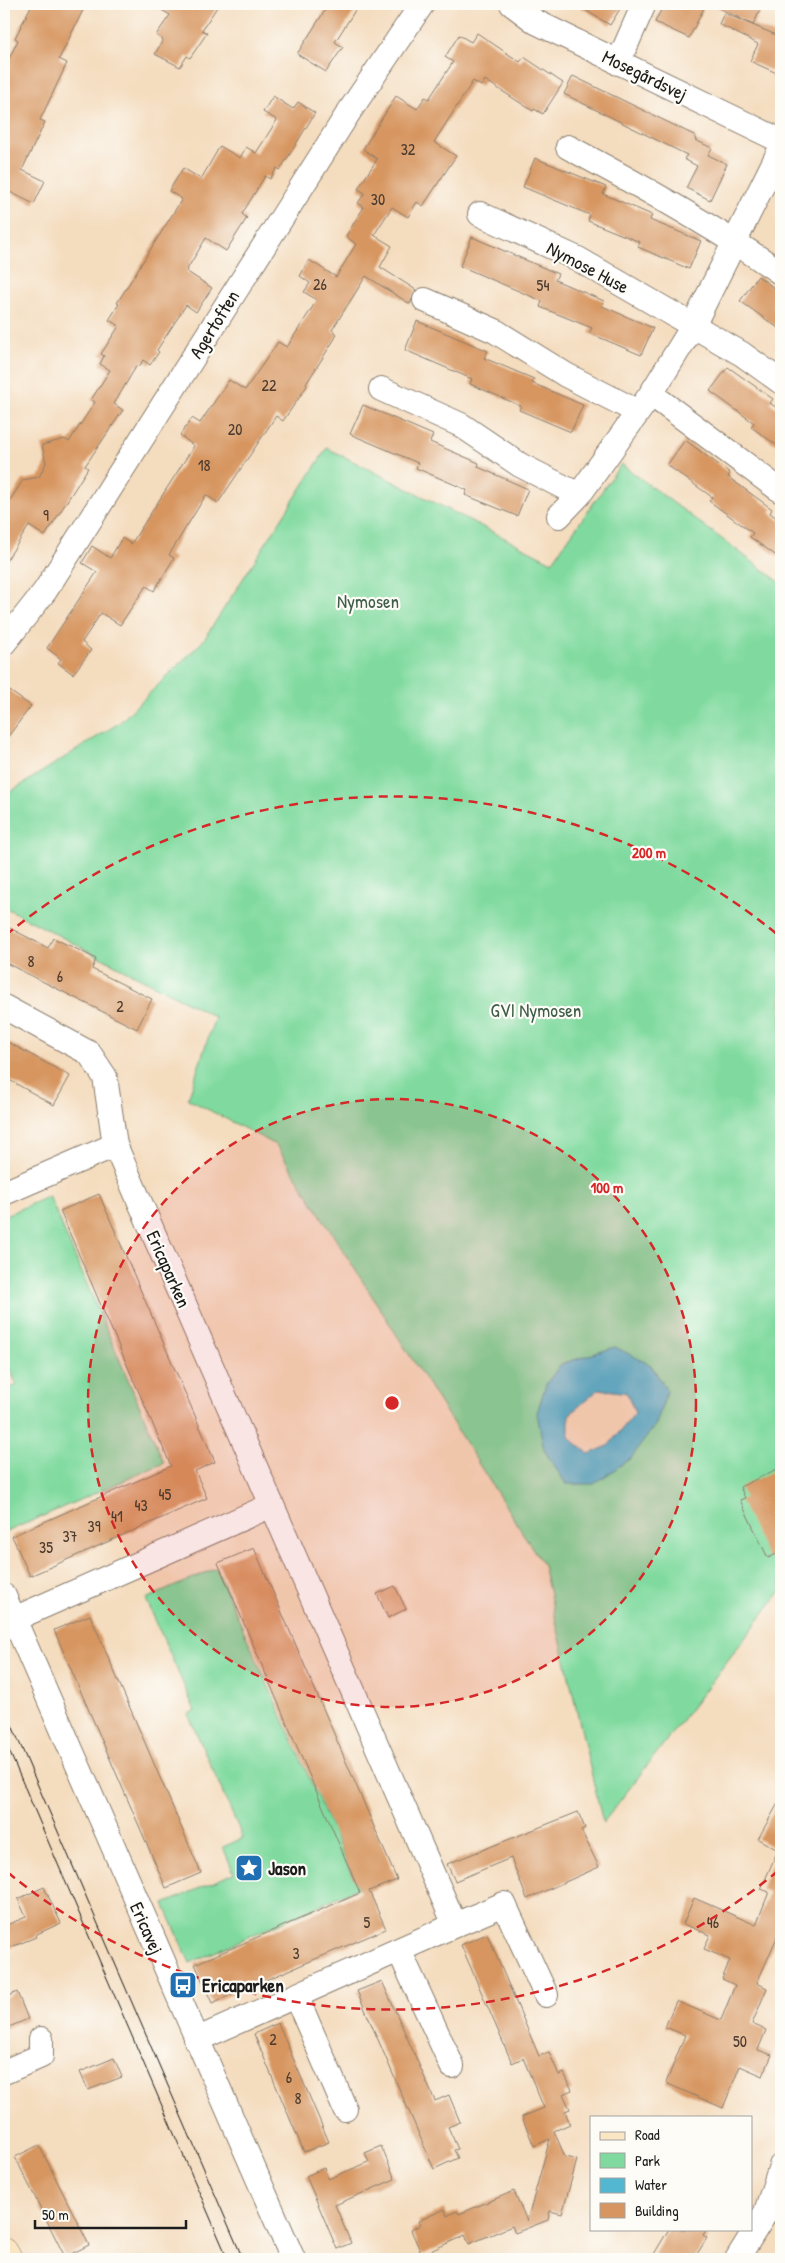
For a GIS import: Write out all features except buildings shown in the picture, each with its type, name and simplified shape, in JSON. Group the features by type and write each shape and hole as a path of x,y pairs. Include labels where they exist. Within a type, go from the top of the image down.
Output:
{"street":[{"name":"Agertoften","path":"4,643 45,591 349,112 422,4"},
{"name":"Mosegårdsvej","path":"512,4 536,22 781,141"},
{"path":"618,62 644,4"},
{"path":"568,147 662,197 736,242 781,273"},
{"path":"559,516 579,495 645,403 694,326 781,148"},
{"name":"Nymose Huse","path":"480,214 578,259 742,354 781,382"},
{"path":"425,300 495,331 566,375 645,403 781,491"},
{"path":"381,389 461,425 520,465 579,495"},
{"name":"Ericaparken","path":"4,1007 89,1053 105,1077 115,1145 455,1925"},
{"path":"4,1193 115,1145"},
{"path":"14,1619 272,1505"},
{"name":"Ericavej","path":"4,1596 292,2259"},
{"path":"196,2040 504,1904 546,1995"},
{"path":"399,1950 452,2066"},
{"path":"296,1996 345,2109"},
{"path":"4,2072 42,2056 41,2039"},
{"path":"737,2259 766,2212 781,2166"},
{"path":"4,2252 8,2259"}],"green space":[{"path":"327,448 552,562 621,464 781,583 781,1591 603,1823 543,1565 276,1145 188,1099 215,1017 4,907 4,796 119,723 203,641","holes":["585,1357 651,1365 667,1391 656,1424 566,1484 561,1364"]},
{"path":"49,1196 164,1463 4,1533 4,1391 17,1385 4,1356 4,1216"},
{"path":"216,1568 358,1888 190,1963 164,1904 234,1873 223,1847 243,1838 188,1714 195,1711 146,1599"}],"water":[{"path":"615,1347 651,1365 667,1391 656,1424 631,1458 594,1484 566,1484 544,1450 537,1413 546,1384 561,1364","holes":["599,1389 627,1393 635,1413 608,1446 589,1454 569,1437 569,1415"]}],"tram line":[{"path":"4,1707 243,2259"},
{"path":"4,1739 228,2259"}],"place":[{"name":"Jason","path":"249,1868"},
{"name":"Ericaparken","path":"183,1985"}],"park label":[{"name":"Nymosen","path":"368,601"},
{"name":"GVI Nymosen","path":"536,1010"}]}
